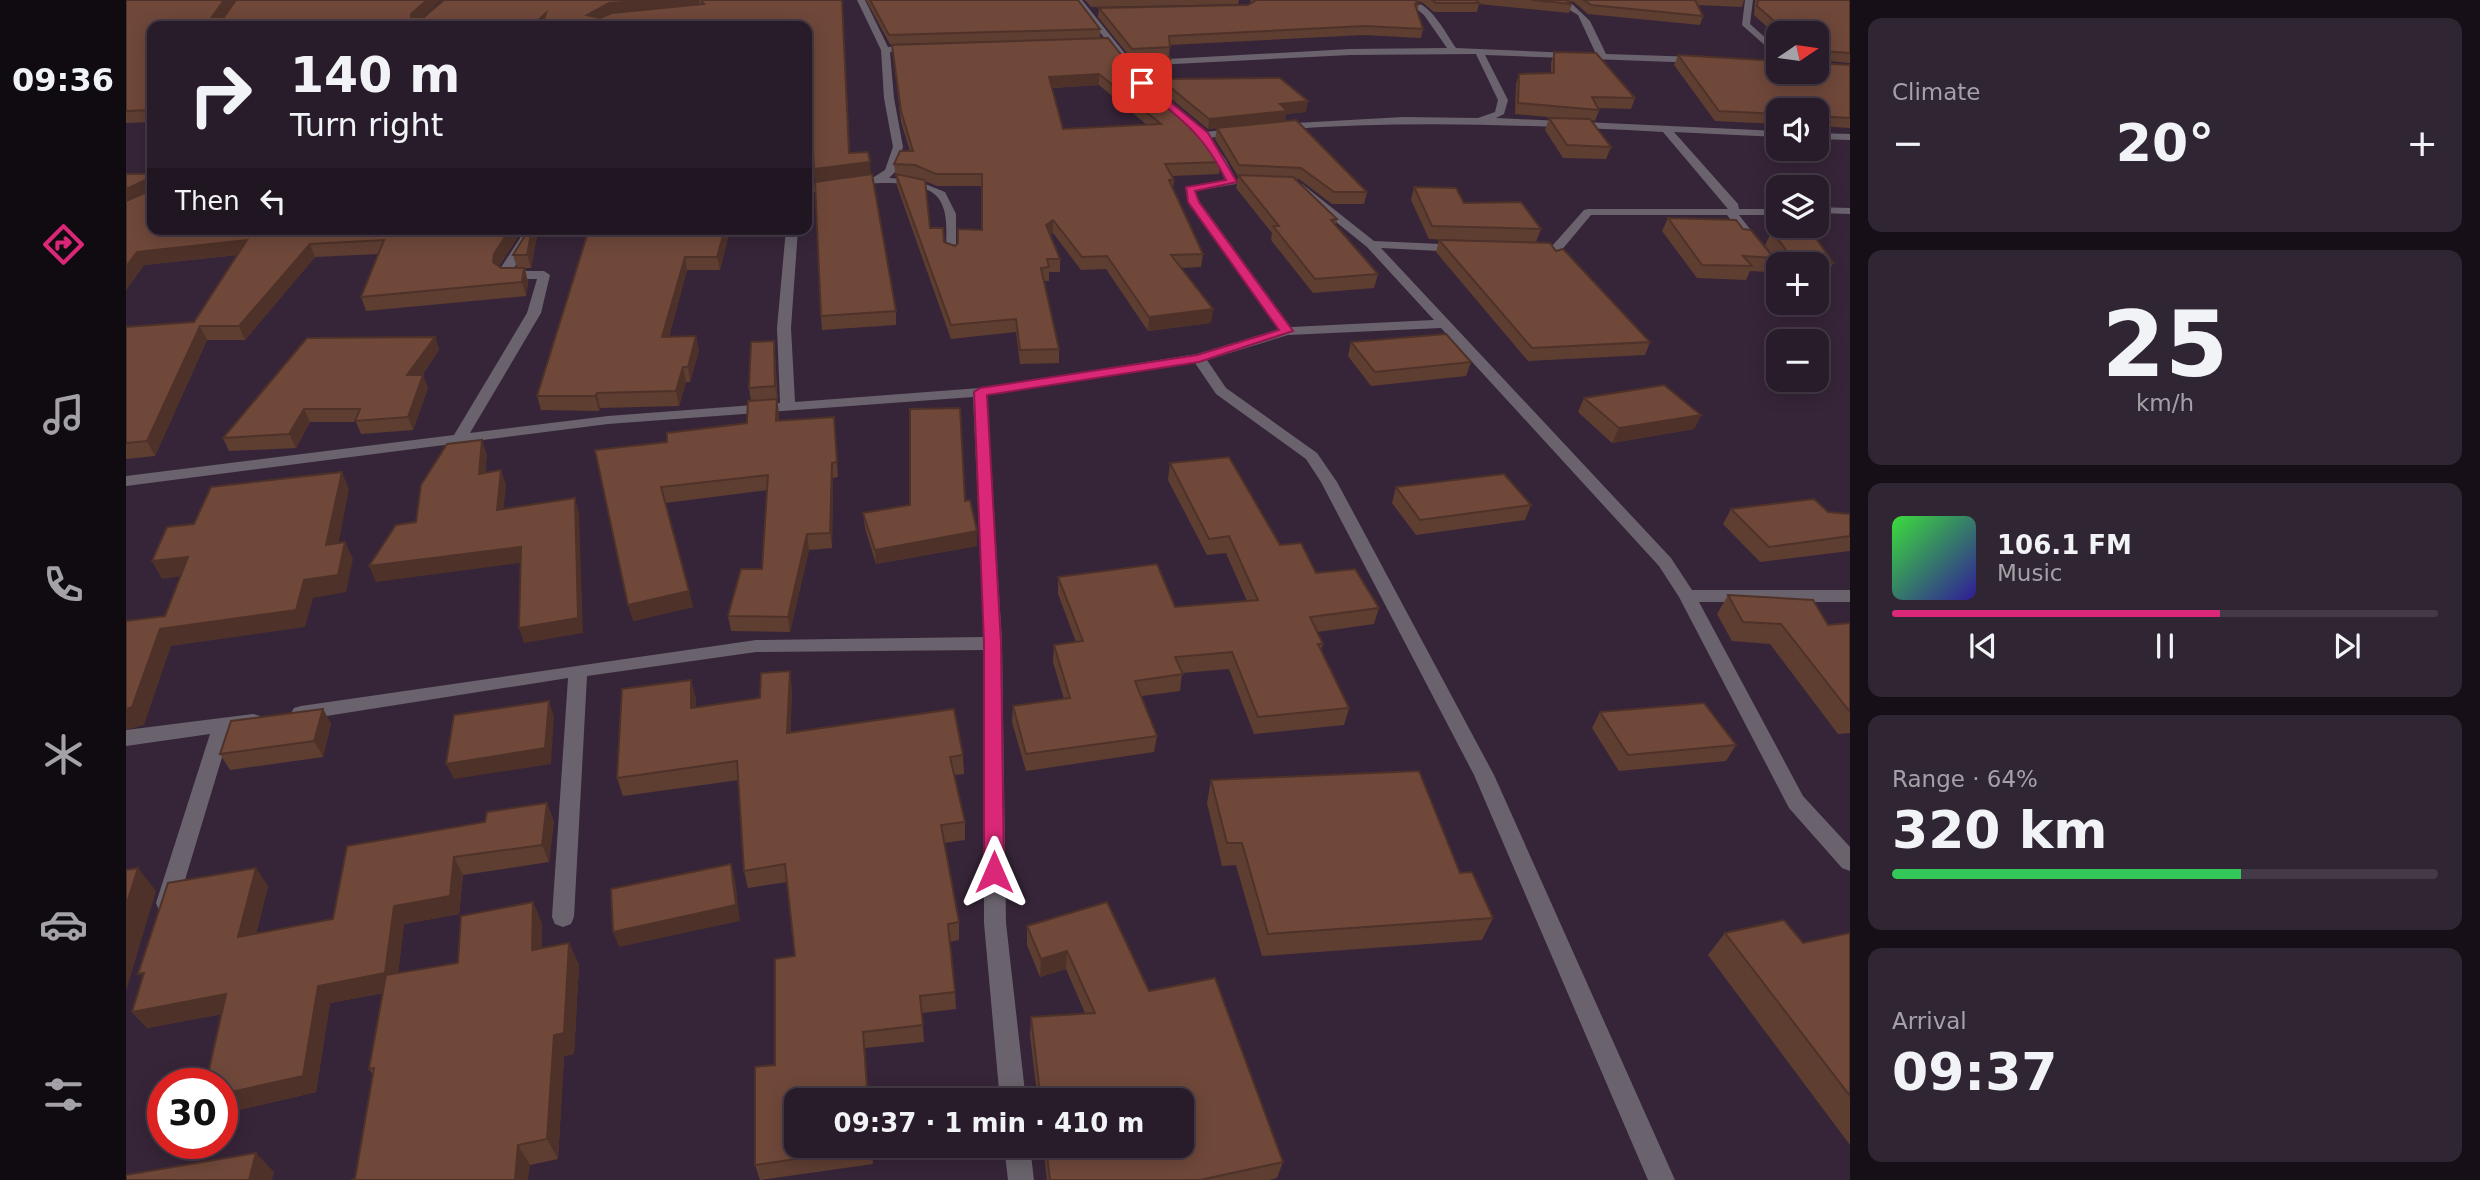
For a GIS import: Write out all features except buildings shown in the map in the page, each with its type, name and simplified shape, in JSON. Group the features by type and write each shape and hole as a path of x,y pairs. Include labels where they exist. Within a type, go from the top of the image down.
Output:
{"street":[{"path":"861,0 886,50 889,98 898,146 890,172 876,181"},
{"path":"1078,0 1095,12 1107,43 1129,64 1142,83"},
{"path":"1410,0 1427,13 1453,51"},
{"path":"1557,0 1573,4 1580,9 1602,56"},
{"path":"1749,0 1746,25 1766,43"},
{"path":"886,50 931,47"},
{"path":"1129,64 1350,52 1453,51 1713,60"},
{"path":"1479,120 1499,114 1503,100 1480,54"},
{"path":"1184,117 1205,135 1238,183 1189,189 1203,217 1287,331"},
{"path":"1267,128 1317,123 1479,120 1766,134"},
{"path":"1205,135 1254,130"},
{"path":"1667,130 1734,206 1732,214"},
{"path":"1829,136 1850,137"},
{"path":"812,188 818,185 876,181 919,186 942,195 948,204 952,253"},
{"path":"1282,184 1295,184 1371,244 1665,562 1687,596 1796,802 1850,862"},
{"path":"1829,210 1850,211"},
{"path":"1520,249 1556,249 1588,212 1766,213"},
{"path":"1732,214 1766,258"},
{"path":"459,439 534,313 544,275 506,275 506,269 528,235"},
{"path":"788,408 784,328 792,235"},
{"path":"1371,244 1468,248"},
{"path":"126,481 608,420 980,392 1199,358 1287,331 1444,324"},
{"path":"1199,358 1222,391 1312,456 1329,482 1485,775 1662,1180"},
{"path":"980,392 993,643 995,923 1012,1088"},
{"path":"1687,596 1850,596"},
{"path":"126,738 756,646 993,643"},
{"path":"563,918 578,670"},
{"path":"162,917 222,726"},
{"path":"1018,1158 1021,1180"}],"route":[{"path":"994,872 993,643 980,392 1136,370 1199,358 1287,331 1194,202 1189,189 1232,182 1221,160 1205,135 1142,83"}]}
